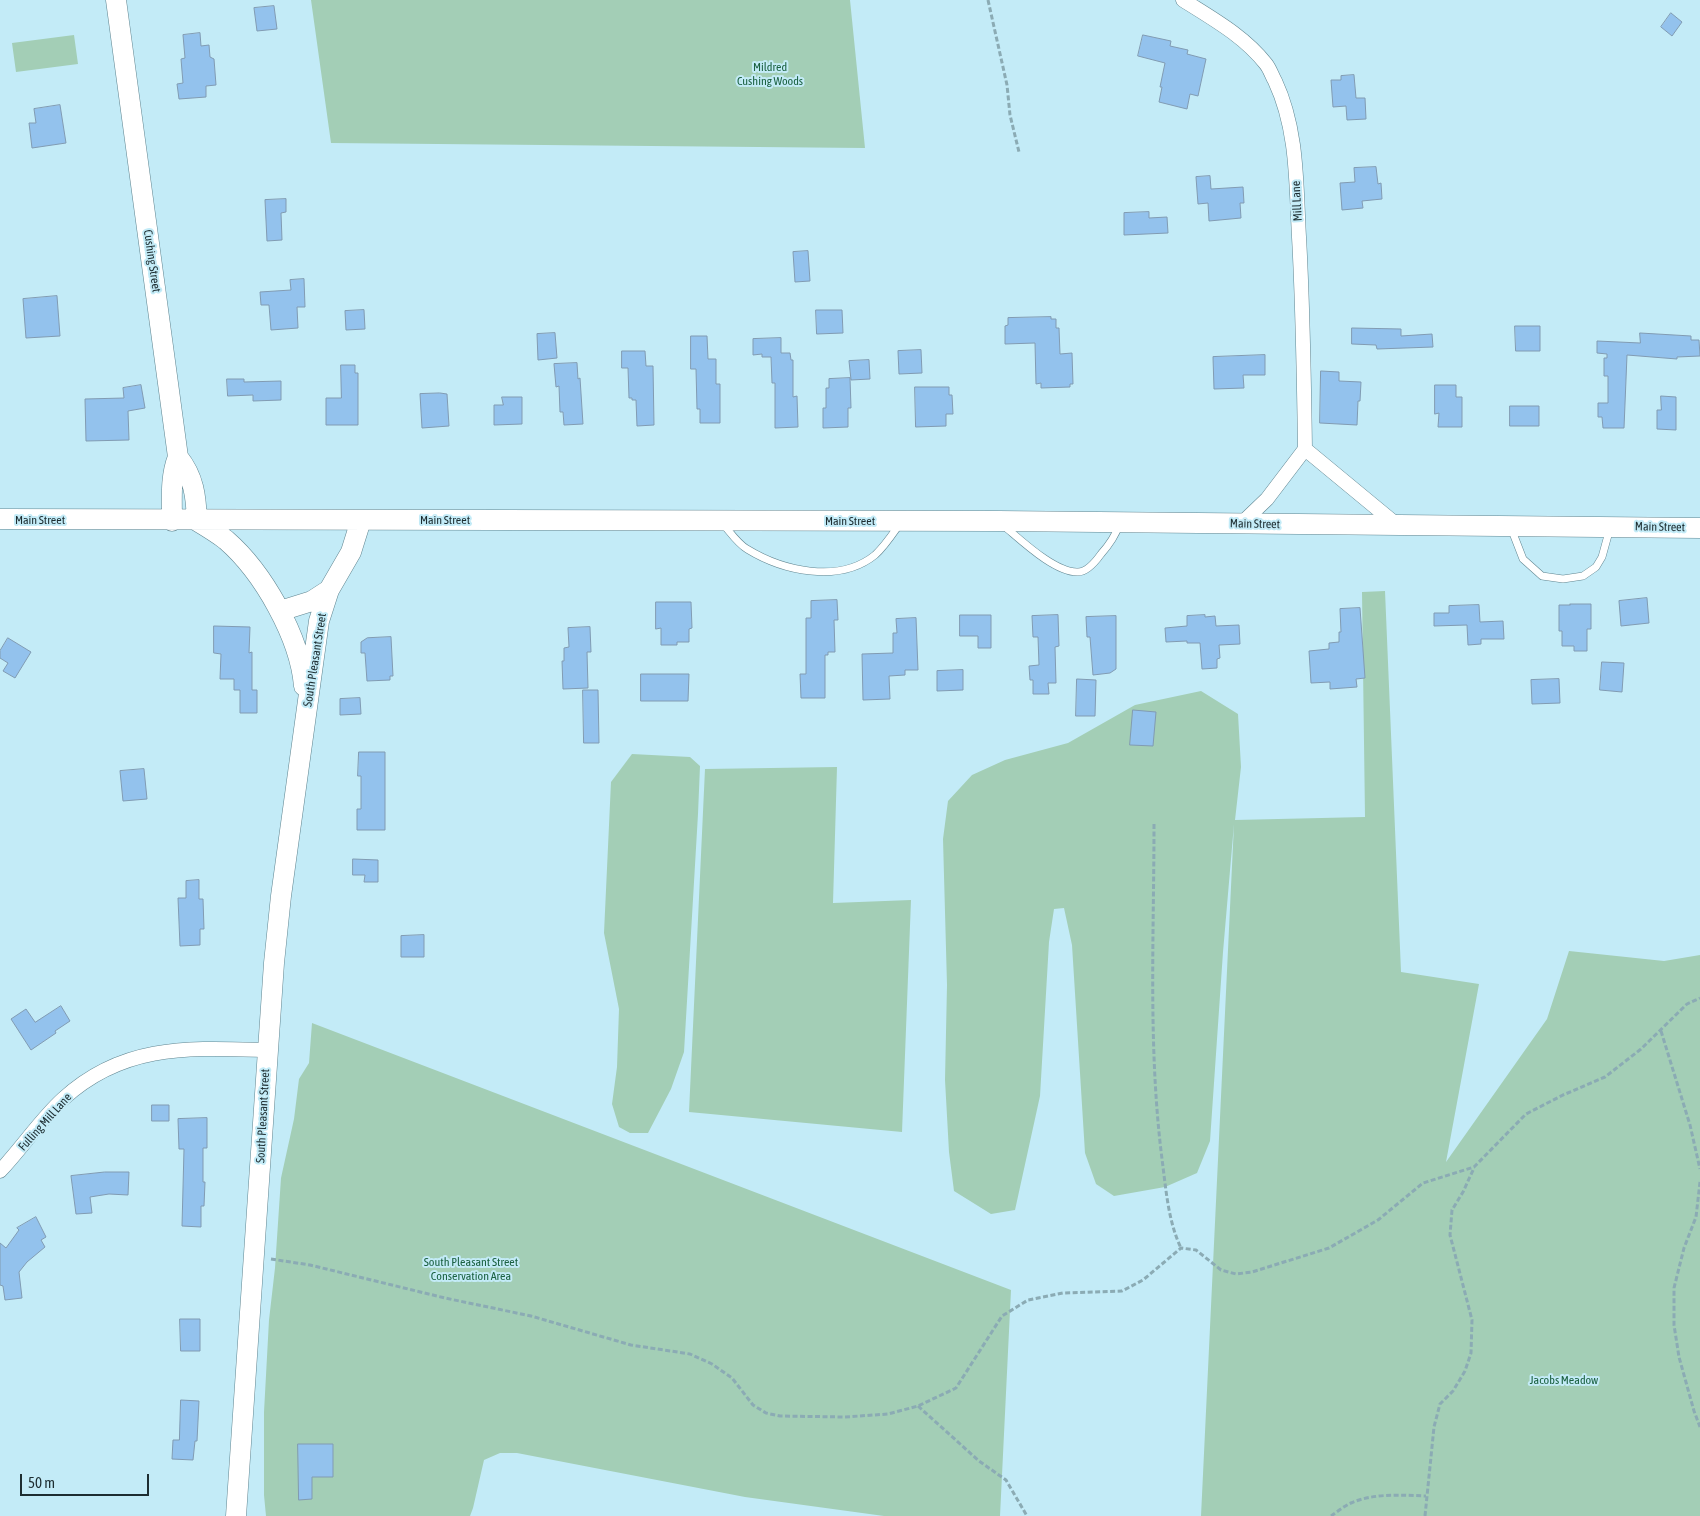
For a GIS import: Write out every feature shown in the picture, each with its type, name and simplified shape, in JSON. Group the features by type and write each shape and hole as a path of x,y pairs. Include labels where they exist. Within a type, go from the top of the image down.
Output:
{"street":[{"name":"Cushing Street","path":"116,0 178,457 174,466 172,521"},
{"name":"Mill Lane","path":"1183,0 1242,38 1267,66 1282,98 1289,119 1296,176 1303,312 1305,449"},
{"path":"1242,524 1267,498 1305,449 1397,525"},
{"path":"178,457 187,467 194,486 197,521"},
{"name":"Main Street","path":"0,519 172,521 998,521 1700,529"},
{"name":"South Pleasant Street","path":"236,1516 255,1256 267,1050 281,896 319,621 329,590 351,552 361,520"},
{"name":"South Pleasant Street","path":"197,521 226,540 242,557 261,581 280,611 301,665 306,718"},
{"path":"280,611 312,601 329,590"},
{"name":"Fulling Mill Lane","path":"0,1171 62,1100 79,1086 114,1065 134,1058 178,1049 267,1050"}],"lane":[{"path":"719,520 745,548 772,562 802,571 825,572 855,567 874,555 888,540 901,521"},
{"path":"998,521 1026,544 1064,570 1080,572 1095,563 1115,536 1120,522"},
{"path":"1510,526 1523,558 1542,576 1564,580 1583,576 1596,567 1602,557 1610,527"}],"path":[{"path":"988,0 1007,85 1010,115 1019,152"},
{"path":"1154,824 1152,989 1159,1132 1167,1199 1174,1234 1181,1248"},
{"path":"1425,1516 1434,1428 1440,1404 1453,1392 1465,1371 1471,1352 1472,1320 1450,1235 1452,1210 1463,1192 1474,1167 1526,1114 1563,1095 1605,1077 1661,1031 1687,1004 1700,998"},
{"path":"1661,1031 1690,1125 1700,1169"},
{"path":"255,1256 310,1265 445,1298 531,1316 631,1345 690,1354 712,1364 732,1378 753,1405 766,1413 780,1416 844,1417 888,1414 918,1406 956,1388 1002,1316 1028,1300 1063,1293 1122,1291 1143,1280 1181,1248 1196,1250 1221,1270 1236,1274 1252,1272 1329,1248 1378,1220 1423,1183 1474,1167"},
{"path":"1700,1182 1696,1217 1684,1248 1674,1288 1674,1325 1679,1357 1700,1427"},
{"path":"918,1406 979,1461 1006,1480 1027,1516"},
{"path":"1331,1516 1349,1503 1368,1497 1394,1495 1426,1496"}],"green space":[{"name":"Mildred Cushing Woods","path":"311,0 850,0 865,148 331,143"},
{"path":"74,35 78,64 16,72 12,43"},
{"name":"Jacobs Meadow","path":"1385,591 1401,972 1479,984 1446,1162 1547,1019 1569,951 1664,961 1700,955 1700,1516 1201,1516 1234,824 1210,1141 1197,1173 1165,1187 1114,1196 1096,1184 1085,1153 1072,945 1064,908 1054,909 1049,942 1040,1096 1015,1210 991,1214 954,1191 949,1152 945,1080 947,985 943,839 948,801 972,775 1005,760 1068,743 1135,705 1201,691 1238,714 1241,767 1235,820 1365,817 1362,592"},
{"path":"632,754 690,757 700,766 684,1052 671,1089 648,1133 630,1133 619,1127 612,1104 617,1067 619,1009 604,933 611,782"},
{"path":"837,767 833,903 911,900 902,1132 689,1112 705,769"},
{"name":"South Pleasant Street Conservation Area","path":"312,1023 1011,1290 1000,1516 884,1516 745,1497 517,1453 500,1453 484,1460 470,1516 266,1516 264,1495 264,1412 269,1320 275,1268 281,1178 294,1119 299,1079 309,1063"}],"building":[{"path":"274,6 277,29 257,31 254,8"},
{"path":"1671,13 1682,22 1672,36 1661,27"},
{"path":"200,33 201,46 209,45 210,57 214,59 216,85 206,86 206,97 179,99 177,84 183,83 181,59 185,58 183,35"},
{"path":"1143,35 1171,41 1170,46 1188,50 1187,54 1206,59 1198,96 1190,94 1187,109 1159,102 1165,63 1138,56"},
{"path":"1354,75 1356,98 1365,98 1366,119 1347,120 1346,106 1333,107 1331,80 1341,80 1341,76"},
{"path":"60,105 66,143 32,148 29,123 36,123 34,109"},
{"path":"1376,167 1378,184 1381,183 1382,199 1362,201 1363,208 1342,210 1340,183 1355,182 1354,168"},
{"path":"1210,176 1211,189 1243,187 1244,203 1240,203 1241,218 1209,221 1208,203 1198,204 1196,177"},
{"path":"286,199 286,212 281,213 282,240 267,241 265,200"},
{"path":"1149,212 1149,218 1167,217 1168,233 1124,235 1124,213"},
{"path":"808,251 810,281 795,282 793,252"},
{"path":"304,279 305,307 297,307 298,328 271,330 269,305 261,305 260,292 291,290 290,280"},
{"path":"57,296 60,336 26,338 23,299"},
{"path":"364,310 365,329 346,330 345,311"},
{"path":"816,310 842,310 843,333 817,334"},
{"path":"1051,317 1051,319 1056,319 1056,328 1059,328 1060,354 1072,353 1073,384 1070,384 1070,387 1041,388 1041,383 1036,384 1035,343 1005,344 1005,326 1008,325 1008,318"},
{"path":"1515,326 1540,326 1540,351 1516,351"},
{"path":"1352,328 1401,329 1401,336 1432,334 1433,347 1377,349 1376,345 1352,344"},
{"path":"555,333 557,358 538,360 537,334"},
{"path":"1640,333 1691,336 1691,340 1699,340 1700,356 1677,357 1677,359 1627,355 1624,428 1603,428 1602,417 1598,417 1598,403 1608,403 1608,376 1604,376 1604,358 1607,358 1607,354 1597,353 1597,341 1640,343"},
{"path":"691,336 707,336 708,359 716,359 716,384 720,384 720,423 700,423 700,409 697,409 696,369 691,369"},
{"path":"781,338 781,353 790,353 791,360 793,360 793,397 797,396 798,427 775,428 775,383 772,383 771,357 762,357 762,354 753,355 753,339"},
{"path":"921,350 922,373 899,374 898,351"},
{"path":"622,351 645,351 646,366 653,366 654,425 637,426 636,400 629,398 628,368 622,368"},
{"path":"1265,355 1265,375 1243,375 1244,388 1214,389 1213,357"},
{"path":"869,360 870,379 851,380 849,361"},
{"path":"577,363 578,379 580,378 583,424 564,425 563,412 560,412 559,386 556,387 554,364"},
{"path":"341,365 355,365 355,373 358,373 358,425 326,425 326,398 341,398"},
{"path":"1321,371 1339,372 1339,381 1361,382 1357,425 1320,423"},
{"path":"850,378 851,408 848,408 848,427 823,428 823,408 826,408 826,388 829,388 829,379"},
{"path":"227,379 244,379 244,382 281,381 281,400 253,401 253,395 228,396"},
{"path":"141,385 145,408 128,411 129,440 86,441 85,399 124,398 123,388"},
{"path":"1435,385 1456,385 1456,397 1462,397 1462,427 1438,427 1439,413 1435,414"},
{"path":"915,387 949,387 949,395 952,395 953,414 946,414 946,426 916,427"},
{"path":"420,394 447,394 449,426 422,428"},
{"path":"1661,396 1676,397 1676,430 1657,429 1657,410 1661,410"},
{"path":"502,397 522,397 522,424 494,425 494,405 503,405"},
{"path":"1510,406 1539,406 1539,426 1510,426"},
{"path":"1647,598 1649,623 1621,626 1619,601"},
{"path":"837,600 838,620 834,620 835,652 828,652 828,655 825,655 825,698 801,698 800,674 806,674 806,618 811,618 811,601"},
{"path":"656,602 691,602 692,628 689,629 689,642 677,642 677,645 661,645 661,628 656,629"},
{"path":"1591,604 1591,629 1587,629 1587,651 1574,651 1574,646 1562,646 1562,631 1559,631 1559,605"},
{"path":"1479,605 1480,622 1503,621 1504,639 1481,639 1481,644 1468,645 1467,625 1434,626 1434,613 1449,613 1449,606"},
{"path":"1360,608 1365,678 1356,679 1357,687 1330,689 1330,682 1311,683 1309,651 1329,649 1329,643 1339,642 1339,632 1341,632 1340,609"},
{"path":"960,615 991,615 991,648 978,648 978,636 960,636"},
{"path":"1058,615 1059,646 1055,647 1056,683 1048,683 1049,694 1033,694 1033,680 1030,680 1029,666 1039,665 1038,637 1033,637 1032,616"},
{"path":"1205,615 1205,617 1215,616 1216,626 1239,625 1240,644 1219,645 1220,658 1217,659 1217,668 1202,669 1200,643 1187,643 1187,641 1166,642 1165,628 1187,626 1187,616"},
{"path":"1116,616 1116,669 1110,673 1093,675 1090,637 1087,637 1086,617"},
{"path":"916,618 918,670 905,670 905,675 889,676 890,699 863,700 862,654 893,653 893,633 897,633 896,619"},
{"path":"214,626 250,627 249,653 252,652 252,690 257,690 257,713 240,713 240,690 234,690 234,679 220,679 221,654 214,653"},
{"path":"590,627 591,652 587,652 588,688 563,689 562,661 564,661 564,648 569,647 568,628"},
{"path":"391,637 393,676 390,676 390,680 367,681 365,653 361,653 361,642 367,638"},
{"path":"8,638 31,652 15,678 3,671 8,663 0,658 0,651"},
{"path":"1602,662 1624,663 1622,692 1600,690"},
{"path":"963,670 963,690 937,691 937,671"},
{"path":"641,674 689,674 688,701 641,701"},
{"path":"1077,679 1096,680 1095,716 1076,716"},
{"path":"1559,679 1560,703 1532,704 1531,680"},
{"path":"583,690 598,690 599,743 584,743"},
{"path":"360,698 361,714 340,715 340,699"},
{"path":"1133,710 1156,712 1153,746 1130,745"},
{"path":"359,752 385,752 385,830 357,830 357,809 361,809 361,776 358,776"},
{"path":"144,769 147,799 123,801 120,771"},
{"path":"353,859 378,860 378,882 364,882 365,875 353,875"},
{"path":"199,880 199,899 203,899 204,929 200,929 200,945 180,946 178,898 186,898 186,881"},
{"path":"424,935 424,957 401,957 401,936"},
{"path":"61,1006 70,1021 31,1050 11,1019 26,1009 35,1022"},
{"path":"152,1105 169,1105 169,1121 152,1121"},
{"path":"207,1118 207,1148 203,1148 203,1182 205,1182 204,1206 201,1206 201,1227 182,1226 184,1149 179,1149 178,1119"},
{"path":"105,1172 129,1172 128,1195 109,1194 90,1197 92,1213 76,1214 71,1176"},
{"path":"36,1217 46,1237 41,1240 45,1247 27,1262 19,1272 22,1298 5,1300 3,1286 0,1285 0,1243 6,1248 19,1230 17,1228"},
{"path":"180,1319 200,1319 200,1351 181,1351"},
{"path":"181,1400 199,1401 197,1441 195,1441 193,1460 172,1459 173,1440 179,1440"},
{"path":"298,1444 333,1444 333,1477 312,1477 312,1499 299,1500"}]}
